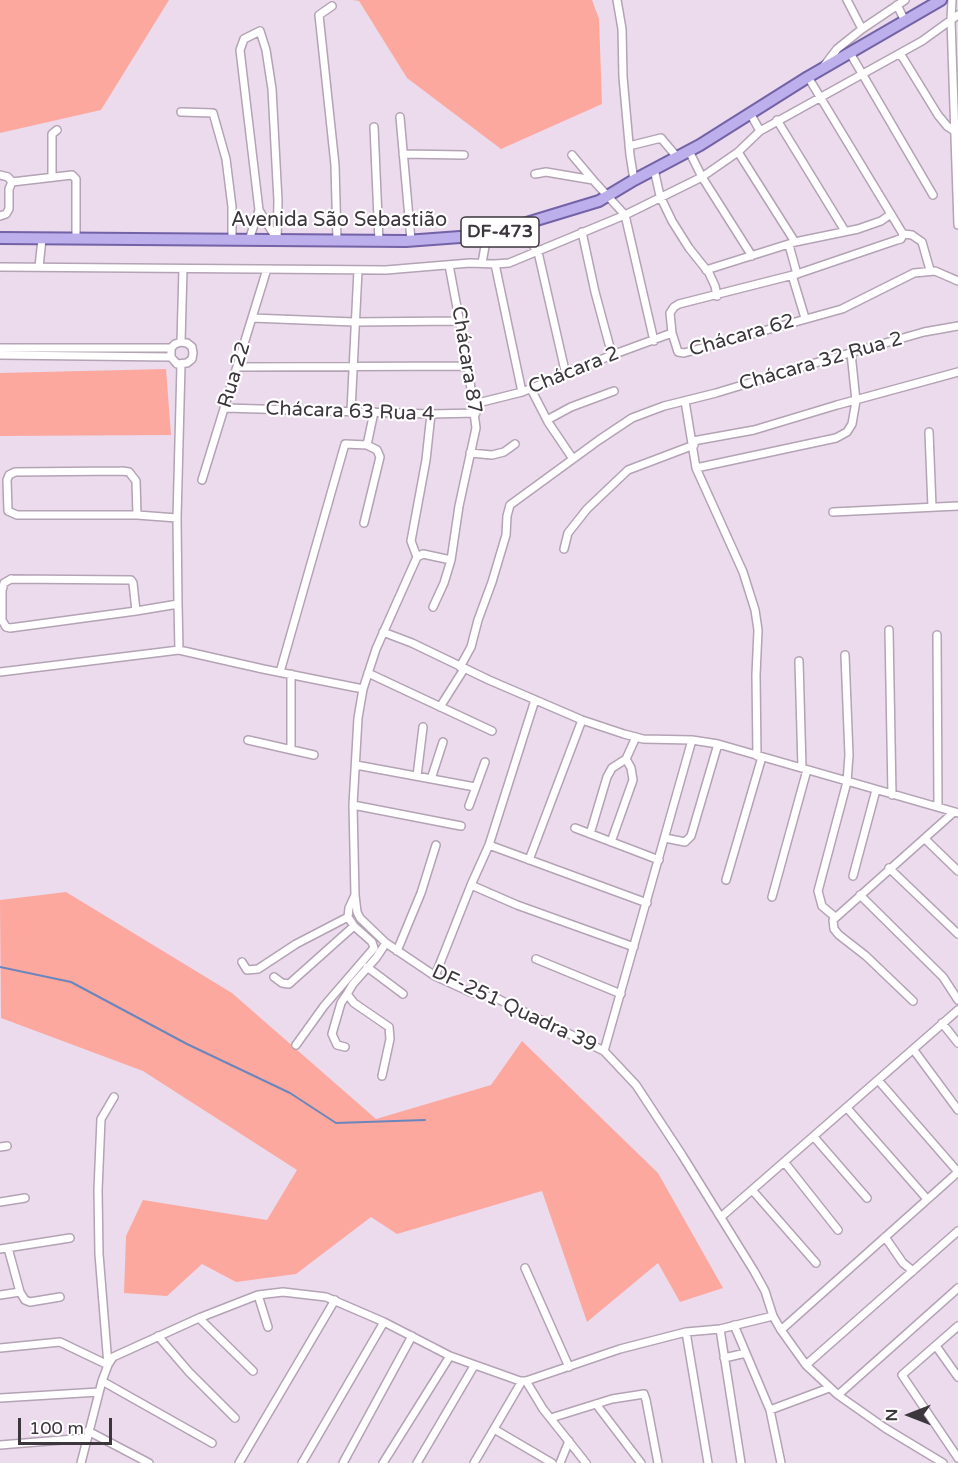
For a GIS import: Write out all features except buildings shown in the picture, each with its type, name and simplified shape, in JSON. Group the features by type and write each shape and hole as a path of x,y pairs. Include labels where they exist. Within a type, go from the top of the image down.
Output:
{"main road":[{"name":"Avenida São Sebastião","path":"0,239 379,241 487,235 505,231 599,201 689,151 808,77 938,1"}],"street":[{"path":"616,0 622,29 623,77 634,180"},
{"path":"847,0 862,29"},
{"path":"822,69 833,52 905,0"},
{"path":"952,0 951,20 956,81 958,225"},
{"path":"897,5 905,21"},
{"path":"332,6 319,15 335,165 337,240"},
{"path":"0,267 358,270 510,262 625,215 702,177 738,152 760,131 777,120 922,41 958,15"},
{"path":"249,240 259,210 240,50 244,39 260,31 266,50 272,90 278,240"},
{"path":"855,35 860,47"},
{"path":"850,53 933,195"},
{"path":"899,54 938,115 947,126 957,132"},
{"path":"808,77 903,234"},
{"path":"181,112 213,113 226,159 232,207 232,240"},
{"path":"750,113 760,131"},
{"path":"400,117 411,240"},
{"path":"777,120 845,231"},
{"path":"374,127 379,241"},
{"path":"52,176 52,134 57,130"},
{"path":"629,146 661,138 677,157"},
{"path":"689,151 702,177 752,256"},
{"path":"738,152 792,243 795,275 805,318"},
{"path":"403,154 464,155"},
{"path":"572,155 625,215 654,341"},
{"path":"654,169 660,196 672,221 706,270 715,286 717,296"},
{"path":"535,174 546,172 593,180"},
{"path":"0,175 8,177 12,182"},
{"path":"12,182 69,175 76,179 76,239"},
{"path":"0,216 6,214 9,209 9,189 12,182"},
{"path":"259,210 278,240"},
{"path":"706,270 792,243 870,225 891,214"},
{"path":"505,231 528,239 538,252 566,375"},
{"path":"582,232 612,355"},
{"path":"903,234 912,235 922,242 930,270 958,281"},
{"path":"672,333 670,313 679,304 795,275 901,239 903,234"},
{"path":"482,262 487,235"},
{"path":"39,267 42,239"},
{"path":"495,264 522,392"},
{"name":"Chácara 87","path":"433,607 451,560 459,506 476,428 476,414 449,265"},
{"path":"181,342 183,269"},
{"name":"Rua 22","path":"202,480 267,269"},
{"path":"351,411 358,270"},
{"name":"Chácara 62","path":"672,333 680,354 842,309 897,280 930,270"},
{"path":"252,318 354,322 460,321"},
{"name":"Chácara 32 Rua 2","path":"440,707 471,648 506,535 510,505 632,418 685,400 924,332 958,326"},
{"name":"Chácara 2","path":"474,404 531,389 672,333"},
{"path":"0,348 171,348 181,342 192,347 194,353 192,359 182,365 177,364 171,357 171,348"},
{"path":"696,468 843,435 852,424 856,401 851,353"},
{"path":"0,355 171,357"},
{"path":"179,650 177,518 182,365"},
{"path":"237,367 468,366"},
{"path":"564,549 568,533 587,509 628,470 693,443 753,430 958,372"},
{"path":"531,389 547,420 573,459"},
{"path":"547,420 571,407 614,391"},
{"path":"685,400 696,468 739,561 755,610 758,630 759,757 726,880"},
{"name":"Chácara 63 Rua 4","path":"225,408 476,414"},
{"path":"367,445 374,412"},
{"path":"417,557 411,541 426,460 431,414"},
{"path":"929,432 932,507"},
{"path":"280,672 345,444 367,445 377,450 380,457 364,523"},
{"path":"470,453 492,455 504,452 515,444"},
{"path":"137,515 136,481 129,472 15,472 9,475 7,480 8,511 17,515 137,515 177,518"},
{"path":"833,512 958,506"},
{"path":"451,560 423,554 417,557 383,632 582,720 636,737 718,744 956,812"},
{"path":"136,611 133,584 131,580 125,579 12,579 4,583 2,591 2,620 6,627 10,628 136,611 178,604"},
{"path":"889,630 892,795"},
{"name":"DF-251 Quadra 39","path":"383,632 363,689 356,737 353,805 355,895 360,918 386,943 435,976 470,992 498,999 604,1051 636,1085 721,1217 765,1292 773,1316 781,1330 806,1365 838,1395 885,1428 943,1463"},
{"path":"937,635 938,807"},
{"path":"0,672 179,650 363,689"},
{"path":"834,917 822,906 818,891 847,782 849,755 844,655"},
{"path":"772,897 805,769 799,661"},
{"path":"368,673 492,731"},
{"path":"291,674 291,749"},
{"path":"435,976 489,845 535,700"},
{"path":"529,860 582,720"},
{"path":"417,776 423,727"},
{"path":"590,834 607,777 612,768 626,759 636,737"},
{"path":"248,740 314,755"},
{"path":"604,1051 692,740"},
{"path":"431,779 443,742"},
{"path":"665,838 685,842 691,836 718,744"},
{"path":"611,842 633,780 631,768 626,759"},
{"path":"469,806 485,762"},
{"path":"356,765 475,787"},
{"path":"853,876 876,790"},
{"path":"353,805 461,826"},
{"path":"913,1001 872,961 839,935 833,924 834,917 956,812"},
{"path":"575,828 659,860"},
{"path":"925,839 958,871"},
{"path":"397,951 421,893 436,845"},
{"path":"489,845 647,903"},
{"path":"889,868 958,934"},
{"path":"471,885 517,905 634,947"},
{"path":"296,1045 330,999 374,948 372,942 354,926 348,917 355,895"},
{"path":"860,895 943,977 958,1000"},
{"path":"242,963 248,970 258,969 296,944 348,917"},
{"path":"274,977 282,983 289,984 354,926"},
{"path":"345,1047 337,1045 332,1034 341,1003 386,943"},
{"path":"536,959 621,994"},
{"path":"368,967 403,994"},
{"path":"347,994 354,1003 388,1028 390,1040 382,1076"},
{"path":"721,1217 958,1010"},
{"path":"942,1023 958,1043"},
{"path":"913,1049 958,1110"},
{"path":"781,1330 958,1172 878,1080"},
{"path":"108,1365 99,1254 98,1190 101,1119 114,1097"},
{"path":"847,1108 927,1199"},
{"path":"814,1137 867,1198"},
{"path":"785,1163 838,1230"},
{"path":"753,1191 816,1263"},
{"path":"0,1202 25,1198"},
{"path":"806,1365 958,1231"},
{"path":"885,1237 903,1263 913,1271"},
{"path":"60,1297 30,1302 25,1300 4,1248 70,1238"},
{"path":"525,1268 569,1367"},
{"path":"0,1295 20,1292"},
{"path":"81,1463 102,1381 108,1365 117,1355 199,1318 258,1295 294,1292 335,1300 412,1335 450,1356 524,1381 620,1350 686,1332 720,1329 773,1316"},
{"path":"838,1395 957,1292"},
{"path":"258,1295 268,1327"},
{"path":"239,1463 335,1300"},
{"path":"199,1318 253,1371"},
{"path":"302,1463 384,1322"},
{"path":"734,1326 770,1410 782,1463"},
{"path":"958,1326 903,1372 902,1377 958,1458"},
{"path":"720,1329 741,1463"},
{"path":"686,1332 708,1463"},
{"path":"343,1463 412,1335"},
{"path":"158,1336 189,1372 235,1418"},
{"path":"0,1348 60,1342 108,1365"},
{"path":"936,1346 958,1377"},
{"path":"724,1358 746,1353"},
{"path":"383,1463 450,1356"},
{"path":"417,1463 474,1366"},
{"path":"102,1381 212,1443"},
{"path":"524,1381 586,1463"},
{"path":"474,1463 524,1381"},
{"path":"770,1410 829,1388"},
{"path":"0,1398 99,1392"},
{"path":"551,1418 612,1399 644,1394 658,1463"},
{"path":"596,1404 641,1463"},
{"path":"494,1429 552,1463"},
{"path":"0,1445 87,1435 149,1463"},
{"path":"560,1463 569,1440"}],"shaded area":[{"path":"0,0 169,0 101,110 0,133"},
{"path":"353,0 592,0 599,19 602,104 501,149 407,78 359,1"},
{"path":"166,369 171,435 0,436 0,373"},
{"path":"66,892 232,993 376,1119 491,1085 522,1041 658,1173 723,1288 680,1302 658,1263 587,1322 542,1191 397,1234 371,1217 296,1274 236,1282 202,1264 167,1296 124,1293 126,1236 143,1200 267,1220 297,1170 143,1071 1,1018 0,900"}],"waterway":[{"path":"0,967 71,982 187,1044 290,1093 336,1123 425,1120"}]}
